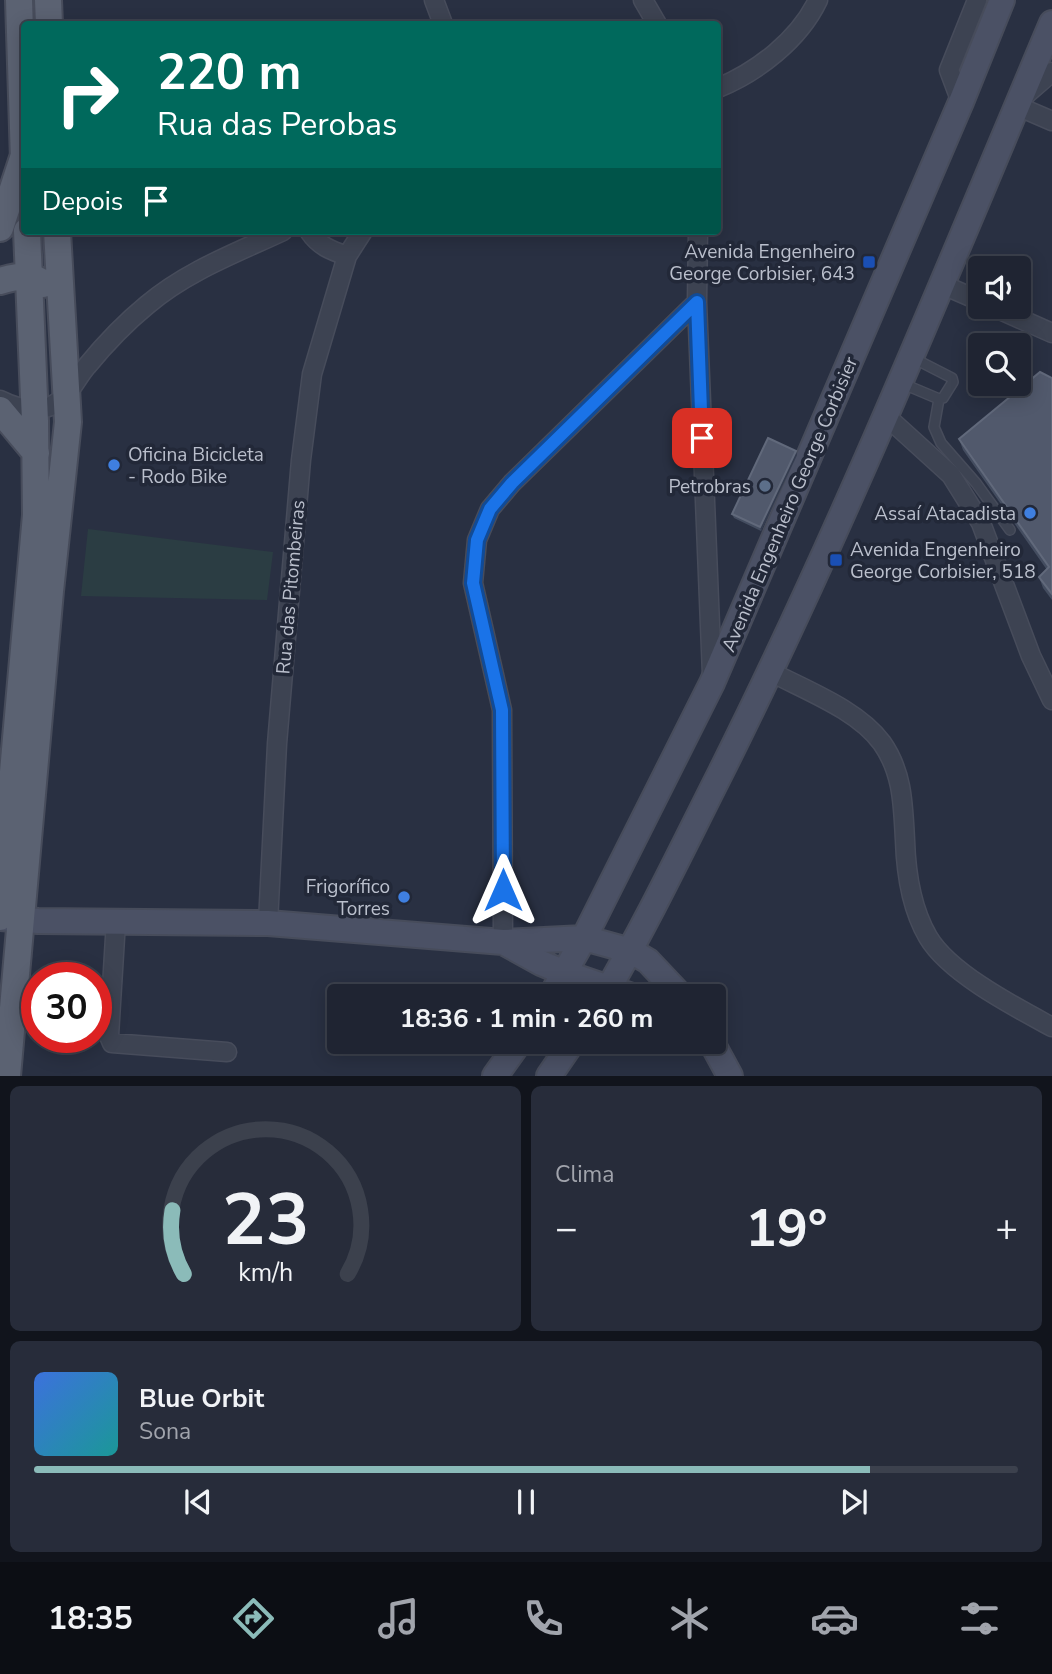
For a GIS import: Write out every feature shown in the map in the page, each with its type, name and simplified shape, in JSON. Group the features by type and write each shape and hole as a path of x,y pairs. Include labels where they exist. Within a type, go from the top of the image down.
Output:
{"main road":[{"path":"19,0 21,63"},
{"name":"Avenida Engenheiro George Corbisier","path":"558,984 712,683 961,102 1002,0"},
{"path":"611,984 631,951 771,672 886,416 1052,23"},
{"path":"0,228 21,166"},
{"path":"7,1076 4,817 36,515 27,235"},
{"path":"7,918 50,591 68,422 57,235"},
{"path":"0,281 29,276 38,279 60,309"},
{"path":"0,410 36,453"},
{"path":"7,918 268,923 503,942 584,938 631,951 648,961 670,984"},
{"path":"503,942 541,963 591,984"},
{"path":"495,1076 511,1054"},
{"path":"507,1076 514,1054"},
{"path":"549,1076 564,1054"},
{"path":"710,1054 727,1070"},
{"path":"718,1054 727,1070"}],"street":[{"path":"434,0 442,21"},
{"path":"643,0 655,21"},
{"path":"721,88 740,79 769,58 795,32 818,0"},
{"path":"961,102 949,71 977,0"},
{"path":"1052,72 1018,103 1052,121"},
{"path":"0,400 18,408 34,409 54,405 67,394 107,342 147,305 190,274 274,235"},
{"path":"312,235 328,250 347,256"},
{"name":"Rua das Pitombeiras","path":"268,923 277,744 301,460 312,374 347,256 360,235"},
{"path":"698,235 697,302 712,683"},
{"path":"941,284 968,296"},
{"path":"503,942 502,710 473,583 477,540 490,509 512,483 697,302"},
{"path":"1019,319 1052,334"},
{"path":"886,416 951,475 981,523 1031,656 1052,700"},
{"path":"771,672 861,720 881,741 893,762 902,789 905,856 912,898 929,939 962,974 1052,1027"},
{"path":"116,921 109,1036 111,1043 228,1052"}],"lane":[{"path":"900,383 939,399 943,398 953,382 952,377 910,357"},
{"path":"939,399 934,427 941,443 1010,530"}],"shaded area":[{"path":"88,529 273,552 267,600 81,596"}],"building":[{"name":"Assaí Atacadista","path":"1040,372 1052,378 1052,594 1039,577 1049,567 959,439 1011,396 1031,396 1031,379"},
{"name":"Petrobras","path":"768,438 796,451 760,527 732,514"}],"place":[{"name":"Avenida Engenheiro George Corbisier, 643","path":"869,262"},
{"name":"Oficina Bicicleta - Rodo Bike","path":"114,465"},
{"name":"Petrobras","path":"765,486"},
{"name":"Assaí Atacadista","path":"1030,513"},
{"name":"Avenida Engenheiro George Corbisier, 518","path":"836,560"},
{"name":"Frigorífico Torres","path":"404,897"}],"route":[{"path":"503,890 502,710 473,583 477,540 490,509 512,483 697,302 702,438"}]}
